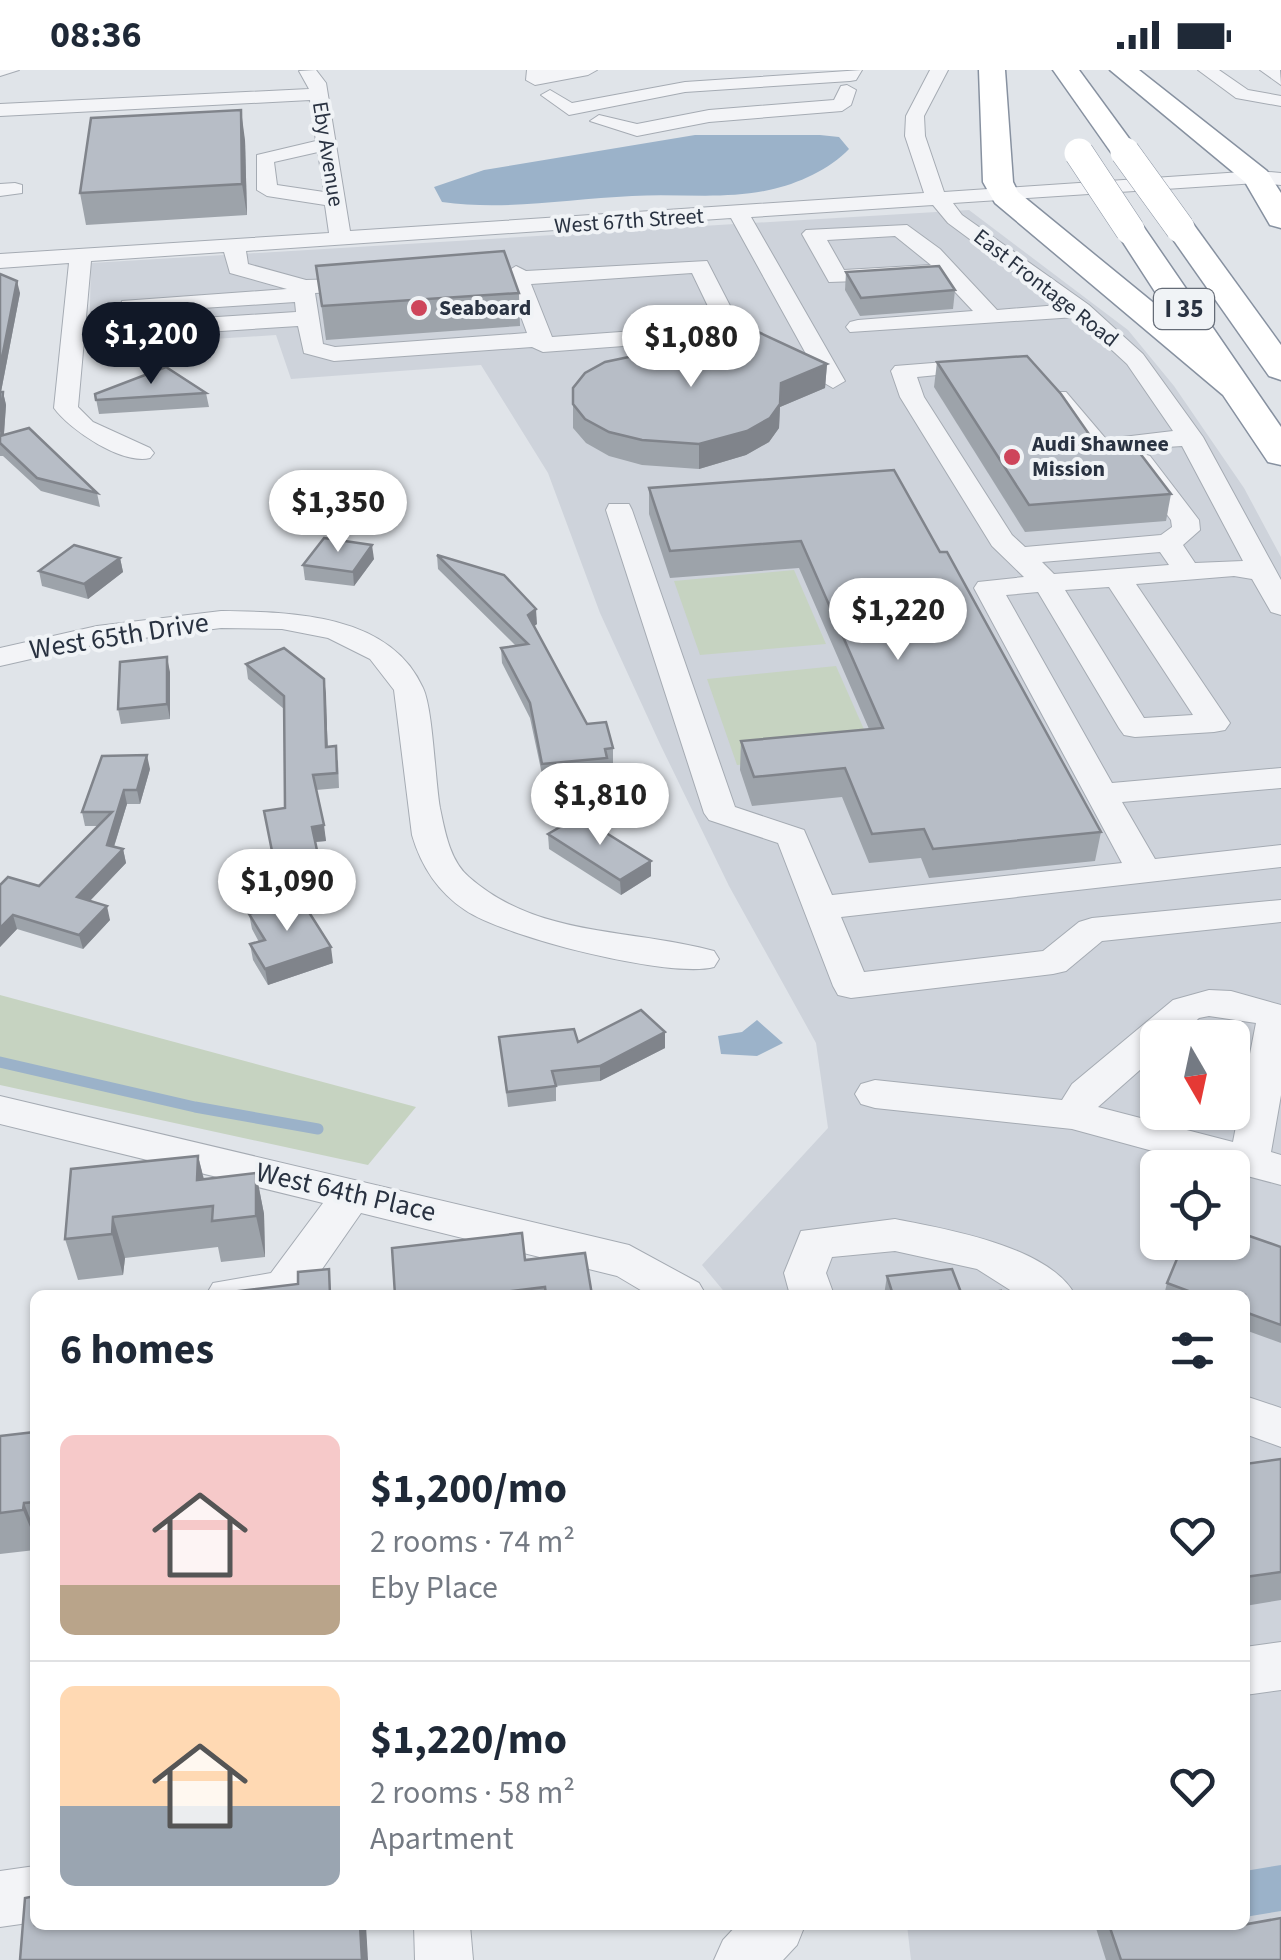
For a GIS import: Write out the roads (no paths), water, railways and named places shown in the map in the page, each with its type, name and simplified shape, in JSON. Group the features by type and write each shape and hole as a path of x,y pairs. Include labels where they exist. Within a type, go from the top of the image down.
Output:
{"highway":[{"path":"992,70 998,182 1006,197 1238,388"},
{"name":"I 35","path":"1066,70 1281,369"},
{"path":"1124,70 1273,175 1281,219"},
{"name":"I 35","path":"1073,145 1281,454"}],"street":[{"path":"0,71 10,70"},
{"name":"Eby Avenue","path":"307,70 319,94 341,239"},
{"path":"569,109 685,87 850,79 842,105 709,116 637,130 569,109 550,95 536,75 588,70"},
{"path":"550,95 698,70"},
{"name":"East Frontage Road","path":"939,70 915,116 915,136 931,188 939,201 955,219 1081,310 1135,359 1190,437 1281,606"},
{"path":"1207,70 1242,94 1281,101"},
{"path":"1269,70 1281,80"},
{"path":"0,110 319,94"},
{"path":"326,144 264,159 268,190 335,200"},
{"name":"West 67th Street","path":"0,261 341,239 569,240 739,214 1273,175"},
{"path":"739,214 833,381"},
{"path":"948,270 838,278 812,234 900,229 928,250 948,270 991,317"},
{"path":"514,282 569,240"},
{"path":"234,246 238,268 306,300"},
{"path":"81,256 66,408 84,427 141,453"},
{"path":"306,300 312,348 334,354 720,310 699,266 514,282"},
{"path":"306,300 130,306 128,330 306,300 382,282"},
{"path":"514,282 538,331"},
{"path":"858,327 1081,310"},
{"path":"1006,362 903,371 912,397 1002,540 1045,581 1136,728 1214,722 1118,578"},
{"path":"1047,383 1099,447 1190,437"},
{"path":"1018,556 1168,542 1186,530 1185,520 1126,442"},
{"path":"619,510 721,813 792,836 851,986 1053,962 1092,930 1281,912"},
{"path":"1168,542 1188,572"},
{"path":"1144,871 988,588 1234,568 1261,572"},
{"name":"West 65th Drive","path":"0,657 155,625 230,618 311,624 354,637 383,653 403,674 409,689 432,844 436,858 456,884 486,908 522,924 610,945 701,959"},
{"path":"1102,794 1281,778"},
{"path":"820,908 1281,856"},
{"path":"1066,882 1092,930"},
{"path":"875,1094 1072,1115 1265,1166 1276,1016 1224,1001 1202,1002 1186,1009 1086,1094 1072,1115"},
{"name":"West 64th Place","path":"0,1110 629,1262 676,1290"},
{"path":"275,1290 284,1289 352,1194"},
{"path":"810,1290 804,1273 816,1242 895,1236 988,1255 1045,1290"},
{"path":"1250,1417 1281,1428"},
{"path":"1250,1671 1281,1666"},
{"path":"0,1899 30,1895"},
{"path":"442,1930 444,1960"},
{"path":"743,1960 772,1930"}],"water":[{"path":"695,135 820,135 839,137 849,149 802,180 735,195 632,196 489,205 442,202 434,187 484,170"},
{"path":"757,1020 783,1043 757,1056 721,1054 718,1036 742,1032"},
{"path":"1281,1865 1281,1911 1250,1916 1250,1870"}],"waterway":[{"path":"0,1062 195,1107 318,1129"}],"place":[{"name":"Seaboard","path":"419,308"},
{"name":"Audi Shawnee Mission","path":"1012,457"}]}
